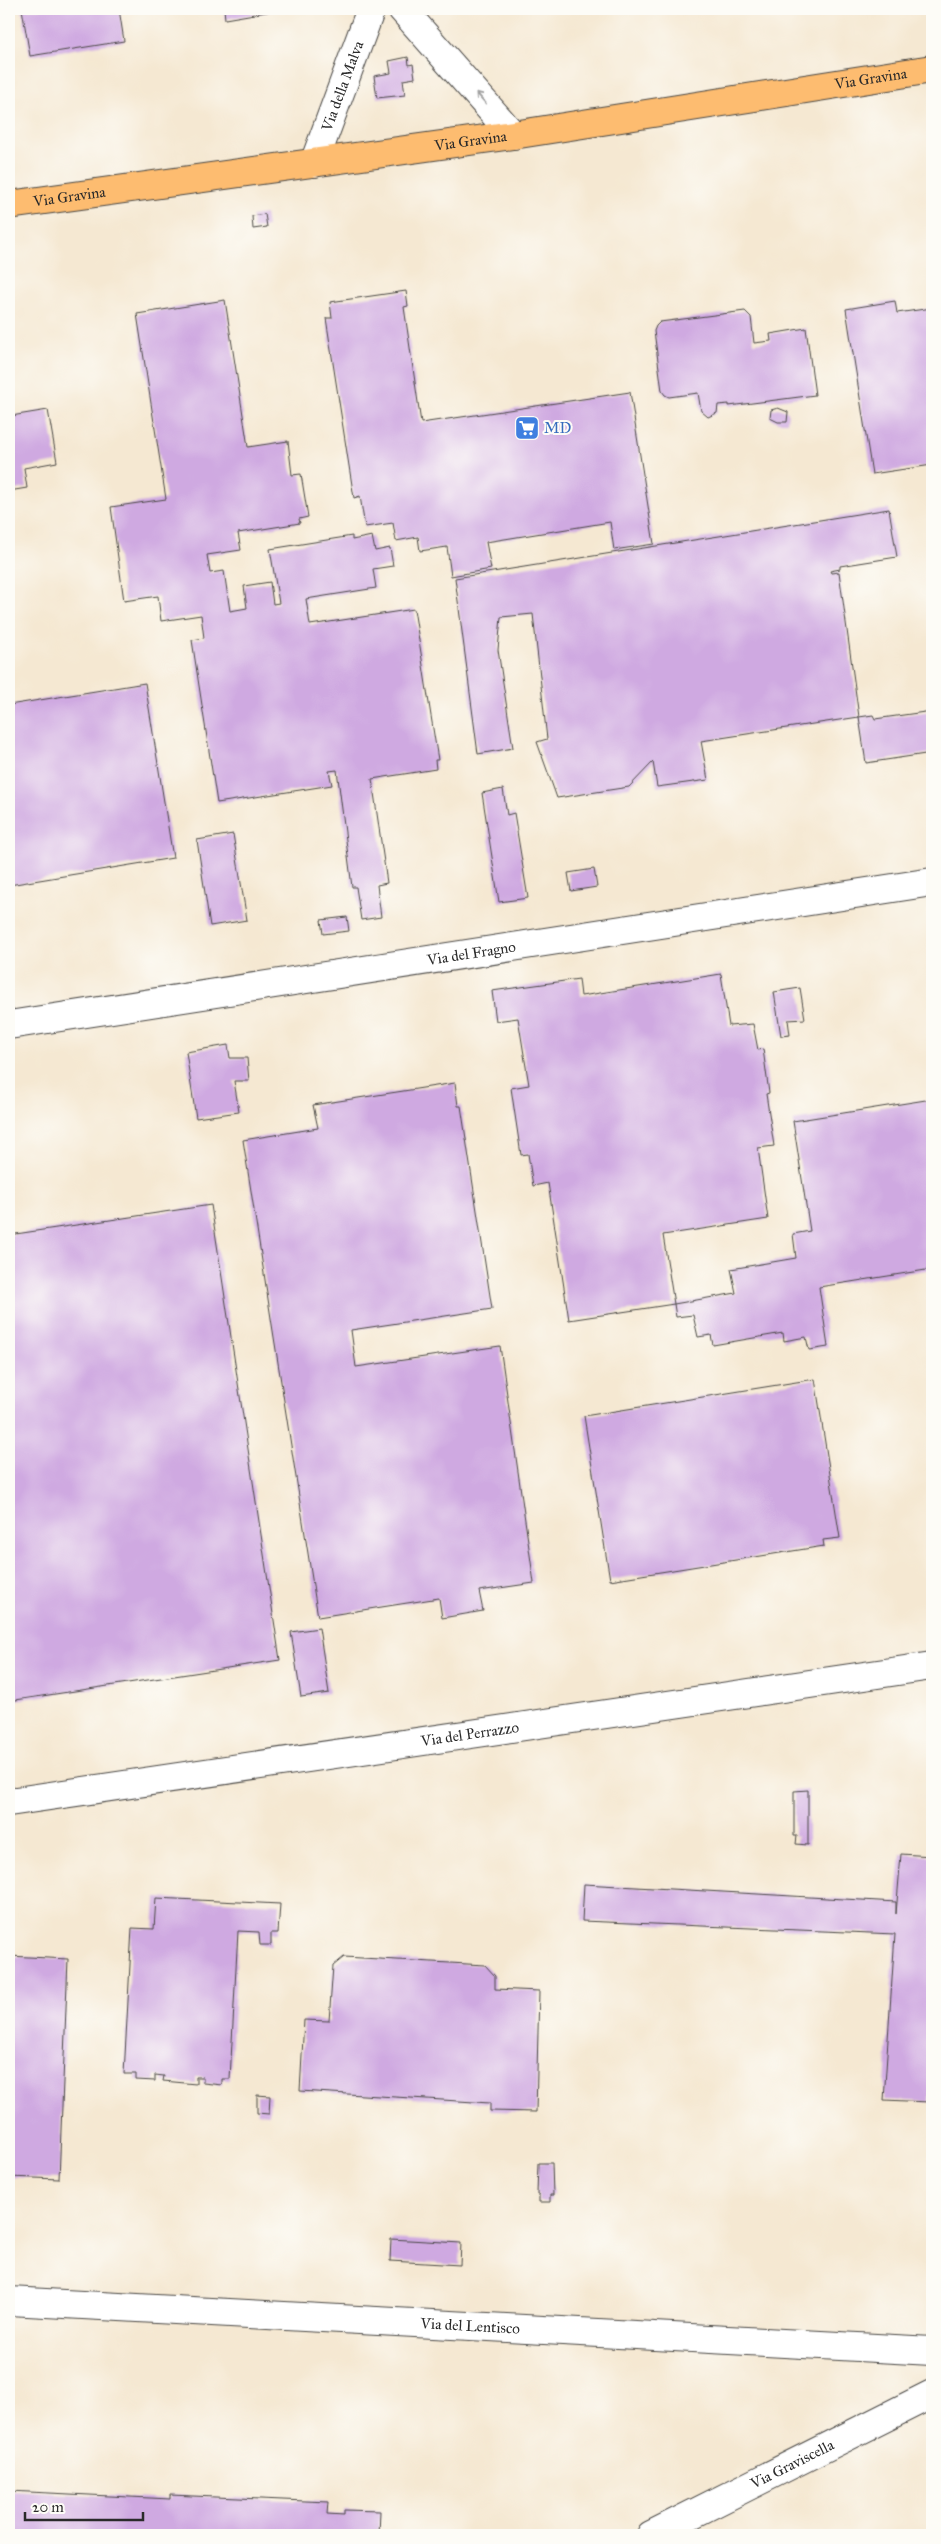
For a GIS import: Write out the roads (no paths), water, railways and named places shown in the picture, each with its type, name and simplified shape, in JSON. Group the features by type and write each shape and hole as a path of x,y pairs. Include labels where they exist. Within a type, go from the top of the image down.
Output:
{"main road":[{"name":"Via Gravina","path":"9,205 513,135 932,69"}],"street":[{"name":"Via della Malva","path":"314,163 371,9"},
{"path":"402,9 513,135"},
{"name":"Via del Fragno","path":"9,1025 932,882"},
{"name":"Via del Perrazzo","path":"9,1802 932,1666"},
{"name":"Via del Lentisco","path":"9,2301 932,2351"},
{"name":"Via Graviscella","path":"651,2535 932,2394"}],"place":[{"name":"MD","path":"527,428"}]}
